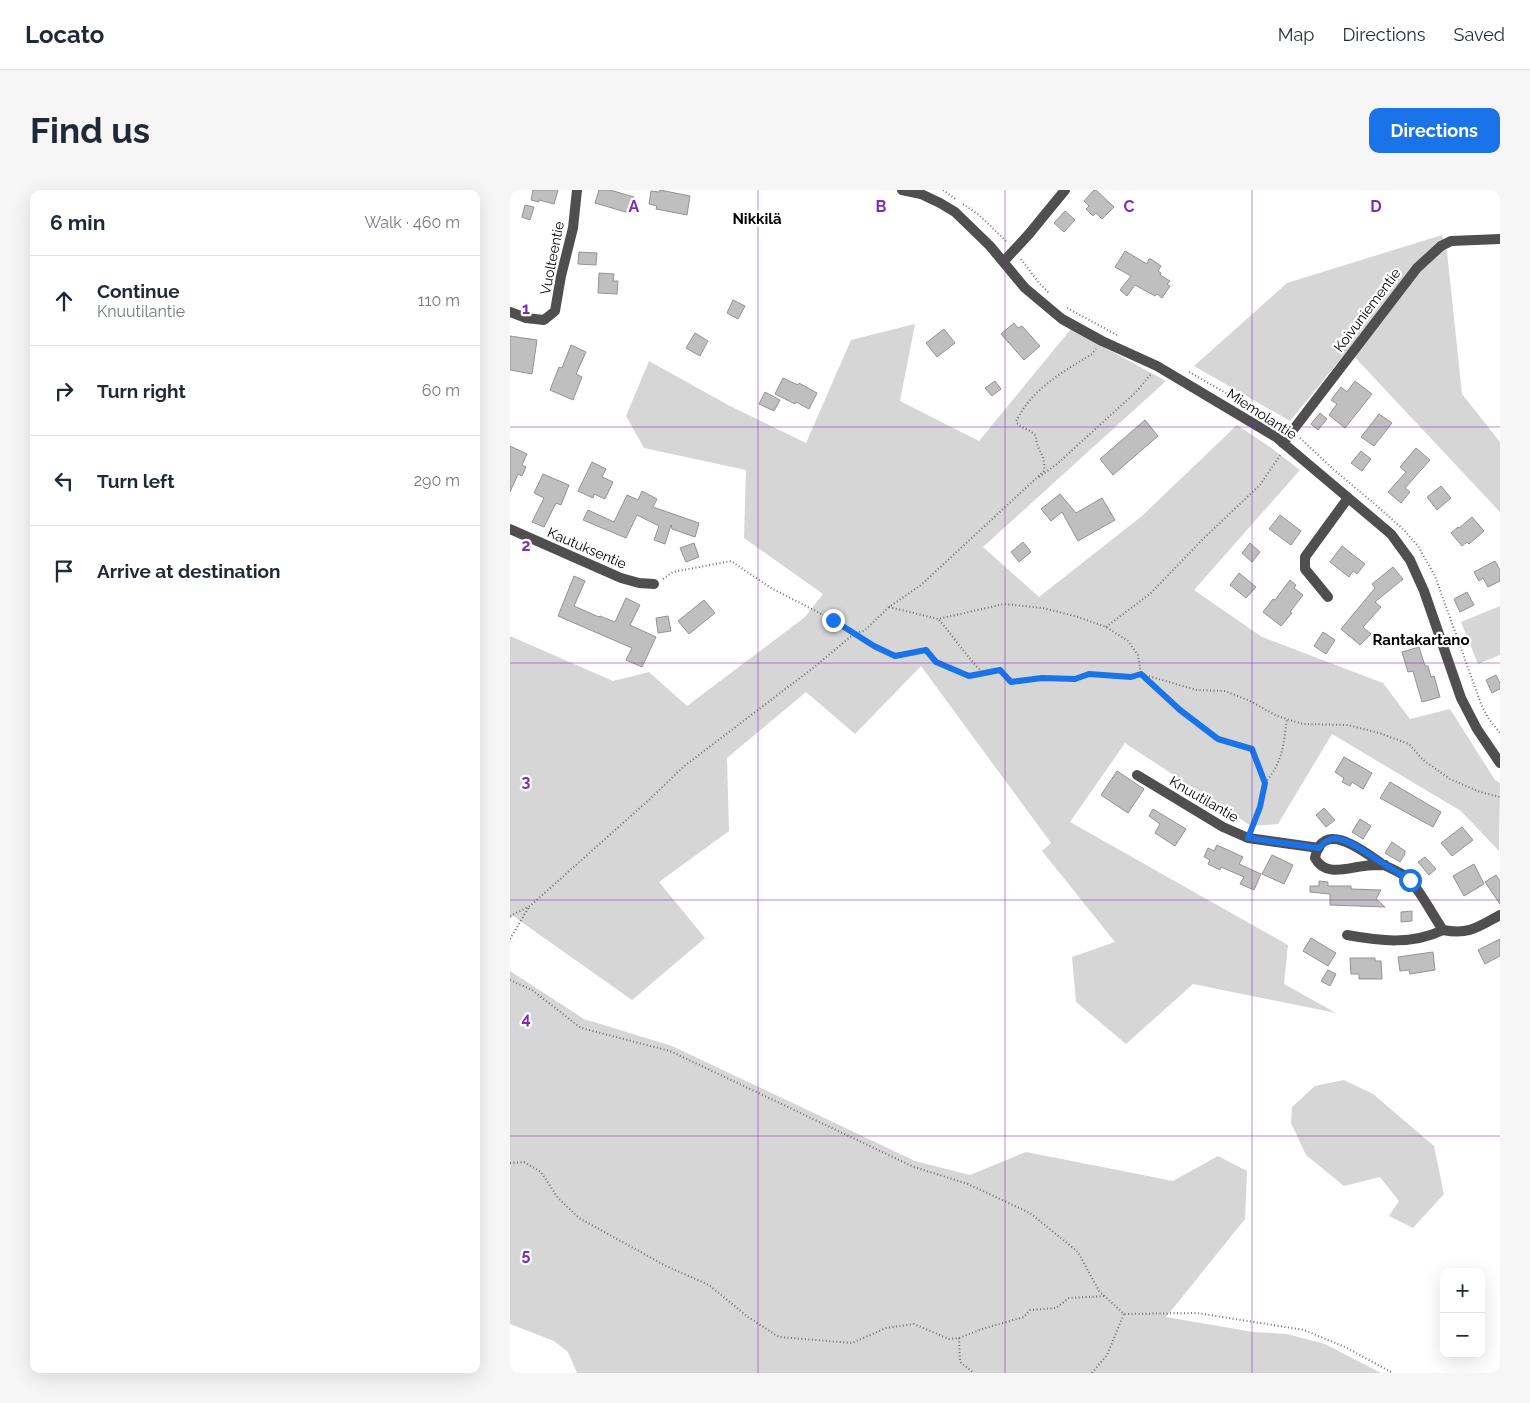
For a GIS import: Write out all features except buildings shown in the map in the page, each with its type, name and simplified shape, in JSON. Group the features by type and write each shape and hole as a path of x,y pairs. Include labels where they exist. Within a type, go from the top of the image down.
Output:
{"street":[{"name":"Vuolteentie","path":"510,312 526,318 544,320 555,311 561,276 573,228 576,190"},
{"name":"Miemolantie","path":"902,190 922,194 955,212 990,246 1026,288 1062,319 1102,341 1157,366 1276,437 1391,534 1410,560 1424,591 1461,698 1477,729 1500,764"},
{"path":"1004,262 1065,190"},
{"name":"Koivuniementie","path":"1285,444 1291,432 1417,268 1441,246 1451,242 1500,239"},
{"path":"1328,597 1305,569 1305,557 1348,498"},
{"name":"Kautuksentie","path":"510,529 621,578 639,583 654,584"},
{"name":"Knuutilantie","path":"1137,775 1223,827 1248,838 1319,848 1328,840 1339,839 1355,846 1400,872 1410,880 1443,930"},
{"path":"1319,848 1315,858 1322,867 1329,870 1385,865"},
{"path":"1347,936 1378,941 1428,938 1443,930 1458,933 1471,931 1500,915"}],"path":[{"path":"943,190 979,215 1007,242 1050,294"},
{"path":"1062,306 1124,339"},
{"path":"510,916 530,906 651,798 682,767 855,634 864,631 889,607 921,585 1044,471 1045,460 1036,444 1036,436 1031,430 1021,428 1016,422 1022,407 1050,380 1092,354 1102,341"},
{"path":"1031,483 1057,464 1136,392 1157,366"},
{"path":"1186,370 1279,422 1378,506 1418,546 1435,576 1481,704 1488,718 1500,733"},
{"path":"1106,627 1150,593 1260,485 1285,444"},
{"path":"654,584 674,572 731,561 771,588 895,656 926,650 936,662 969,676 1000,670 1011,682 1042,678 1075,679 1089,674 1131,677 1141,674 1197,690 1226,692 1250,701 1277,716 1303,724 1348,725 1379,732 1409,744 1423,760 1450,779 1480,792 1500,797"},
{"path":"889,607 938,619 1004,604 1043,608 1106,627 1128,641 1138,654 1141,674 1180,710 1218,739 1252,749 1265,783"},
{"path":"938,619 971,661 983,673"},
{"path":"1248,838 1260,807 1265,783 1276,769 1283,749 1286,719"},
{"path":"510,939 530,906"},
{"path":"510,980 532,990 581,1028 670,1051 914,1168 968,1184 1030,1213 1078,1252 1099,1290 1124,1314 1197,1313 1304,1330 1345,1347 1394,1373"},
{"path":"510,1164 524,1162 541,1172 558,1198 579,1218 666,1266 709,1285 748,1317 779,1337 852,1343 886,1328 914,1324 949,1339 959,1338 985,1328 1024,1317 1030,1310 1056,1308 1069,1298 1105,1296"},
{"path":"1092,1373 1107,1355 1124,1314"},
{"path":"959,1338 960,1362 974,1373"}],"shaded area":[{"path":"1442,235 1447,252 1462,394 1500,442 1500,512 1348,350 1290,421 1194,366 1287,283"},
{"path":"915,324 900,401 979,441 1071,329 1166,381 983,547 1039,597 1142,516 1237,425 1300,470 1194,590 1262,637 1383,683 1410,719 1450,709 1495,780 1500,783 1499,851 1461,811 1332,734 1278,824 1251,826 1125,743 1070,822 1288,945 1284,984 1336,1013 1193,984 1126,1044 1076,1002 1072,957 1115,942 1042,851 1051,843 921,666 855,734 806,692 727,758 729,831 659,882 705,938 632,1000 513,916 510,919 510,636 613,681 649,672 687,706 805,617 823,594 744,538 746,470 644,448 626,416 649,361 728,405 806,443 851,340"},
{"path":"1500,606 1500,655 1478,664 1461,622"},
{"path":"510,971 584,1019 672,1046 915,1161 970,1175 1026,1152 1173,1181 1218,1156 1247,1171 1245,1219 1166,1317 1253,1332 1287,1334 1325,1344 1381,1373 577,1373 568,1352 554,1341 510,1324"},
{"path":"1344,1080 1373,1094 1434,1146 1444,1194 1413,1228 1389,1216 1399,1201 1380,1177 1344,1186 1306,1155 1291,1123 1292,1107 1315,1086"}],"district":[{"name":"Nikkilä","path":"757,219"},
{"name":"Rantakartano","path":"1421,640"}],"route":[{"path":"833,620 874,646 895,656 926,650 936,662 969,676 1000,670 1011,682 1042,678 1075,679 1089,674 1131,677 1141,674 1180,710 1218,739 1252,749 1265,783 1260,807 1248,838 1319,848 1328,840 1339,839 1355,846 1400,872 1410,880"}]}
